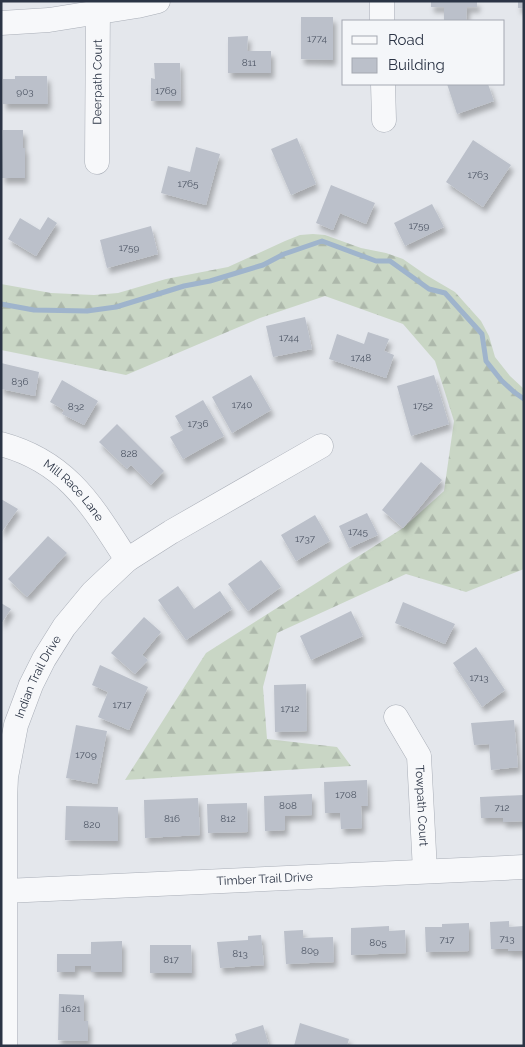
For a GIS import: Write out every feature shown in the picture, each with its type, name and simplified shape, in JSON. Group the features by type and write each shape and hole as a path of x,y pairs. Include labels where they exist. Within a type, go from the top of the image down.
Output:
{"street":[{"path":"1,22 49,20 98,7 138,6 158,1"},
{"path":"382,1 382,20"},
{"name":"Deerpath Court","path":"97,162 98,7"},
{"path":"383,85 384,120"},
{"name":"Mill Race Lane","path":"1,444 38,458 67,478 88,502 127,560"},
{"name":"Indian Trail Drive","path":"6,1046 6,777 16,725 30,685 64,627 93,592 127,560 171,532 322,446"},
{"name":"Towpath Court","path":"396,717 419,756 425,871"},
{"name":"Timber Trail Drive","path":"5,891 524,867"}],"green space":[{"path":"300,235 325,235 361,248 403,259 455,292 481,321 489,336 495,357 510,376 524,389 524,569 466,592 406,574 277,633 263,687 267,739 337,747 351,766 125,780 206,653 403,528 444,491 454,421 435,361 403,324 325,296 260,318 126,375 1,350 1,284 51,293 94,295 118,293 166,279 228,267"}],"building":[{"path":"431,1 477,1 477,7 467,7 466,20 444,20 444,7 431,7"},
{"path":"518,1 524,1 524,8 518,8"},
{"path":"301,17 333,17 333,60 301,59"},
{"path":"248,36 247,51 271,51 271,73 228,73 228,37"},
{"path":"154,63 180,63 181,101 151,101 151,78 155,79"},
{"path":"15,76 47,76 48,104 3,104 3,79 15,79"},
{"path":"447,85 488,85 494,101 457,114"},
{"path":"3,130 23,130 25,178 2,178"},
{"path":"297,138 316,184 291,195 271,149"},
{"path":"473,140 511,165 483,207 446,182"},
{"path":"196,147 220,154 206,205 161,193 168,166 190,172"},
{"path":"331,185 375,203 366,224 340,213 333,230 316,223"},
{"path":"432,204 444,227 405,246 394,223"},
{"path":"48,217 57,223 36,256 8,239 20,218 40,230"},
{"path":"151,226 158,254 107,268 100,240"},
{"path":"305,317 312,349 273,357 266,326"},
{"path":"368,332 389,339 384,351 394,355 386,378 329,359 337,334 364,344"},
{"path":"1,363 39,372 35,396 1,389"},
{"path":"251,375 271,410 232,433 212,397"},
{"path":"434,375 449,424 411,436 397,386"},
{"path":"62,380 98,401 84,425 62,414 64,410 50,402"},
{"path":"203,400 224,436 183,459 170,437 183,430 175,416"},
{"path":"117,424 164,471 151,485 131,465 127,469 99,442"},
{"path":"421,462 442,480 403,528 382,510"},
{"path":"1,499 18,509 1,533"},
{"path":"367,513 378,535 349,548 339,526"},
{"path":"315,515 330,541 296,561 281,535"},
{"path":"48,536 67,553 27,597 8,579"},
{"path":"261,560 281,587 248,611 228,584"},
{"path":"178,586 194,609 220,591 232,609 186,640 158,600"},
{"path":"403,602 455,624 445,644 395,623"},
{"path":"1,603 11,609 1,624"},
{"path":"351,611 363,636 311,660 300,636"},
{"path":"144,617 161,632 142,655 148,660 135,674 111,653"},
{"path":"476,647 505,690 482,707 453,663"},
{"path":"100,665 148,687 129,730 98,717 108,692 92,685"},
{"path":"306,684 307,731 275,732 274,685"},
{"path":"514,720 518,767 491,770 489,744 474,745 471,723"},
{"path":"76,725 107,731 97,784 66,778"},
{"path":"367,780 368,806 361,806 362,828 341,829 340,813 325,813 324,782"},
{"path":"312,794 312,815 285,816 285,830 265,831 264,796"},
{"path":"524,795 524,821 503,822 503,818 481,818 480,797"},
{"path":"198,798 200,835 145,838 144,800"},
{"path":"247,803 248,832 208,833 207,804"},
{"path":"66,806 118,807 118,841 65,840"},
{"path":"509,921 509,927 524,926 524,951 491,949 490,922"},
{"path":"469,923 469,951 426,952 425,927 442,927 442,924"},
{"path":"389,926 389,931 405,930 406,953 351,955 351,928"},
{"path":"303,930 303,938 333,937 334,962 286,964 284,931"},
{"path":"261,935 264,965 220,968 217,942 248,940 248,936"},
{"path":"122,941 122,972 91,972 91,966 75,966 75,972 57,972 57,954 91,954 91,942"},
{"path":"150,945 191,945 192,973 150,973"},
{"path":"59,994 84,995 84,1021 88,1021 88,1041 58,1040"},
{"path":"300,1023 349,1039 347,1046 294,1046"},
{"path":"263,1025 269,1046 232,1046 232,1043 237,1041 235,1034"}],"waterway":[{"path":"1,304 34,310 87,311 116,307 184,286 210,281 263,265 284,254 322,241 376,261 390,261 429,289 445,293 482,334 486,361 501,380 524,399"}]}
